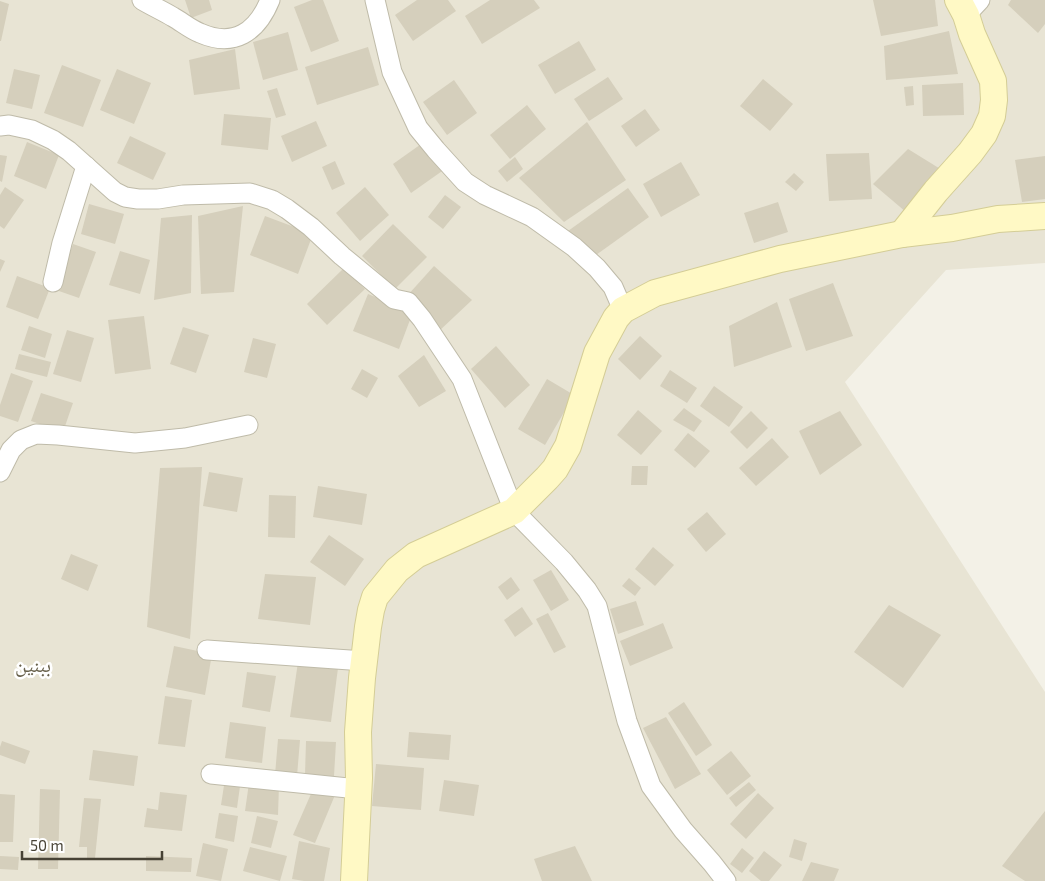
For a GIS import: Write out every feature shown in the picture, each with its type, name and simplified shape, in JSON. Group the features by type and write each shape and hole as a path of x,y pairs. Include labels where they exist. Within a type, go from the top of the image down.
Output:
{"street":[{"path":"142,0 202,34 226,39 239,37 254,27 262,17 270,0"},
{"path":"375,0 392,72 418,128 464,182 485,195 532,217 574,247 597,268 613,287 622,310"},
{"path":"902,234 936,191 970,153 984,134 992,116 994,100 993,82 972,34 968,5"},
{"path":"0,126 9,125 32,130 53,140 69,151 115,192 125,197 152,199 183,195 250,193 272,200 311,227 342,256 394,299 408,302 462,379 514,511 564,562 587,590 597,606 627,721 651,786 683,830 726,881"},
{"path":"53,282 62,243 86,166"},
{"path":"354,881 358,789 358,732 364,661 371,610 375,597 397,570 416,555 514,511 555,469 568,446 597,353 622,310 656,293 780,260 902,234 952,228 998,218 1045,216"},
{"path":"0,472 11,450 21,440 36,434 135,443 185,438 248,425"},
{"path":"207,650 364,661"},
{"path":"212,774 358,789"}],"shaded area":[{"path":"0,0 1045,0 1045,263 946,270 845,382 1045,692 1045,881 0,881"}],"building":[{"path":"185,0 209,0 212,10 191,18"},
{"path":"312,0 323,0 339,41 311,52 294,7"},
{"path":"417,0 448,0 456,11 413,41 395,15"},
{"path":"490,0 534,0 540,8 482,44 465,16"},
{"path":"873,0 935,0 938,26 881,36"},
{"path":"1011,0 1045,0 1045,24 1038,33 1008,5"},
{"path":"0,1 9,4 1,41 0,41"},
{"path":"949,31 958,74 886,80 884,46"},
{"path":"288,32 298,70 263,80 253,42"},
{"path":"579,41 596,70 555,94 538,65"},
{"path":"368,47 379,85 317,105 305,67"},
{"path":"235,49 240,89 194,95 189,60"},
{"path":"62,65 101,80 83,127 44,113"},
{"path":"14,69 40,75 32,109 6,103"},
{"path":"117,69 151,83 134,124 100,110"},
{"path":"608,77 623,99 589,121 574,99"},
{"path":"763,79 793,104 770,131 740,106"},
{"path":"454,80 477,113 447,135 423,102"},
{"path":"963,83 964,115 923,116 922,85"},
{"path":"913,86 914,105 906,106 904,87"},
{"path":"277,88 286,115 276,118 267,91"},
{"path":"527,105 546,129 510,159 490,135"},
{"path":"645,109 660,130 636,147 621,126"},
{"path":"224,114 271,118 268,150 221,145"},
{"path":"316,121 327,146 292,162 281,136"},
{"path":"587,122 626,180 564,222 519,178"},
{"path":"130,136 166,153 153,180 117,163"},
{"path":"27,142 59,155 46,189 14,176"},
{"path":"424,142 445,169 411,193 393,164"},
{"path":"908,149 942,170 906,212 873,184"},
{"path":"869,153 872,199 829,201 826,154"},
{"path":"0,155 7,156 2,182 0,181"},
{"path":"1045,156 1045,199 1022,202 1015,160"},
{"path":"515,157 523,169 507,182 498,171"},
{"path":"335,161 345,184 332,190 322,167"},
{"path":"681,162 700,195 661,217 643,184"},
{"path":"794,173 804,182 796,191 785,182"},
{"path":"5,187 24,200 4,229 0,226 0,195"},
{"path":"365,187 389,215 360,241 336,213"},
{"path":"628,188 649,217 589,260 568,231"},
{"path":"445,195 461,207 443,229 428,217"},
{"path":"778,202 788,232 754,243 744,213"},
{"path":"89,204 124,214 115,244 81,234"},
{"path":"243,206 234,292 201,294 198,216"},
{"path":"192,215 191,293 154,300 161,218"},
{"path":"265,216 313,234 298,274 250,255"},
{"path":"393,224 427,257 395,289 362,256"},
{"path":"73,244 96,252 79,298 56,290"},
{"path":"120,251 150,260 140,294 109,285"},
{"path":"0,259 5,261 0,272"},
{"path":"434,266 472,300 438,332 407,296"},
{"path":"344,268 365,289 327,325 307,304"},
{"path":"17,276 50,288 38,319 6,307"},
{"path":"833,283 853,336 806,351 789,299"},
{"path":"368,294 413,312 399,349 353,331"},
{"path":"777,302 792,347 734,367 729,326"},
{"path":"144,316 151,369 115,374 108,320"},
{"path":"29,326 52,334 45,358 21,350"},
{"path":"183,327 209,335 196,373 170,364"},
{"path":"67,330 94,338 81,382 53,374"},
{"path":"640,336 662,356 640,380 618,359"},
{"path":"253,338 276,344 267,378 244,372"},
{"path":"496,346 530,385 505,408 471,369"},
{"path":"19,354 51,362 47,377 15,369"},
{"path":"424,355 446,391 419,407 398,376"},
{"path":"362,369 378,378 367,398 351,389"},
{"path":"670,370 697,388 687,403 660,386"},
{"path":"11,373 33,381 18,422 0,416 0,405"},
{"path":"547,379 574,395 545,445 518,429"},
{"path":"714,386 743,407 729,427 700,406"},
{"path":"41,393 73,403 63,432 31,421"},
{"path":"684,408 702,421 694,432 673,420"},
{"path":"638,410 662,431 641,455 617,435"},
{"path":"751,411 768,428 747,449 730,432"},
{"path":"840,411 862,445 820,475 799,431"},
{"path":"688,433 710,451 695,468 674,450"},
{"path":"772,438 789,457 756,486 739,468"},
{"path":"632,466 648,466 647,485 631,485"},
{"path":"202,467 190,639 147,627 160,468"},
{"path":"209,472 243,478 237,512 203,506"},
{"path":"318,486 367,494 362,525 313,517"},
{"path":"269,495 296,496 295,538 268,537"},
{"path":"707,512 726,534 706,552 687,529"},
{"path":"329,535 364,559 345,586 310,562"},
{"path":"653,547 674,565 655,586 635,569"},
{"path":"71,554 98,565 88,591 61,579"},
{"path":"551,570 569,600 551,611 533,580"},
{"path":"265,574 316,577 310,625 258,619"},
{"path":"511,577 520,590 507,600 498,587"},
{"path":"629,578 641,588 635,596 622,586"},
{"path":"636,601 644,625 618,634 610,609"},
{"path":"889,605 941,635 903,688 854,652"},
{"path":"522,607 533,624 515,637 504,620"},
{"path":"548,613 566,647 554,653 536,619"},
{"path":"663,623 673,648 630,666 620,641"},
{"path":"174,646 212,654 205,695 166,687"},
{"path":"298,662 338,668 331,722 290,717"},
{"path":"247,672 276,676 270,712 242,707"},
{"path":"165,696 192,700 185,747 158,744"},
{"path":"684,702 712,745 696,756 668,713"},
{"path":"666,717 701,774 675,789 643,728"},
{"path":"230,722 266,727 262,763 225,758"},
{"path":"409,732 451,735 449,760 407,757"},
{"path":"278,739 300,740 297,776 275,775"},
{"path":"2,741 30,751 25,764 0,755"},
{"path":"306,741 336,742 334,776 305,775"},
{"path":"93,750 138,756 134,786 89,780"},
{"path":"731,751 751,776 727,795 707,770"},
{"path":"376,764 424,768 421,810 372,806"},
{"path":"225,779 241,779 237,808 221,805"},
{"path":"444,780 479,785 474,816 439,811"},
{"path":"749,782 756,790 736,807 729,798"},
{"path":"249,783 279,785 278,815 245,811"},
{"path":"314,787 335,795 315,843 293,835"},
{"path":"40,789 60,790 58,869 38,869"},
{"path":"160,792 187,795 182,831 144,827 147,808 158,810"},
{"path":"758,793 774,808 746,839 730,824"},
{"path":"0,794 15,795 13,842 0,842"},
{"path":"84,798 101,799 95,858 87,858 87,847 79,847"},
{"path":"1045,811 1045,881 1025,881 1002,866"},
{"path":"219,813 238,816 234,842 215,838"},
{"path":"257,816 278,821 271,848 251,843"},
{"path":"794,839 807,843 802,861 789,857"},
{"path":"299,841 330,848 324,881 292,879"},
{"path":"203,843 228,849 221,881 196,876"},
{"path":"575,846 592,881 542,881 534,859"},
{"path":"250,847 287,856 280,881 243,871"},
{"path":"742,848 754,858 742,873 730,864"},
{"path":"764,851 782,865 769,881 761,881 749,871"},
{"path":"0,856 19,857 18,870 0,869"},
{"path":"146,856 192,858 191,872 146,871"},
{"path":"811,862 839,869 834,881 802,881"}],"district":[{"name":"ببنين","path":"33,664"}]}
